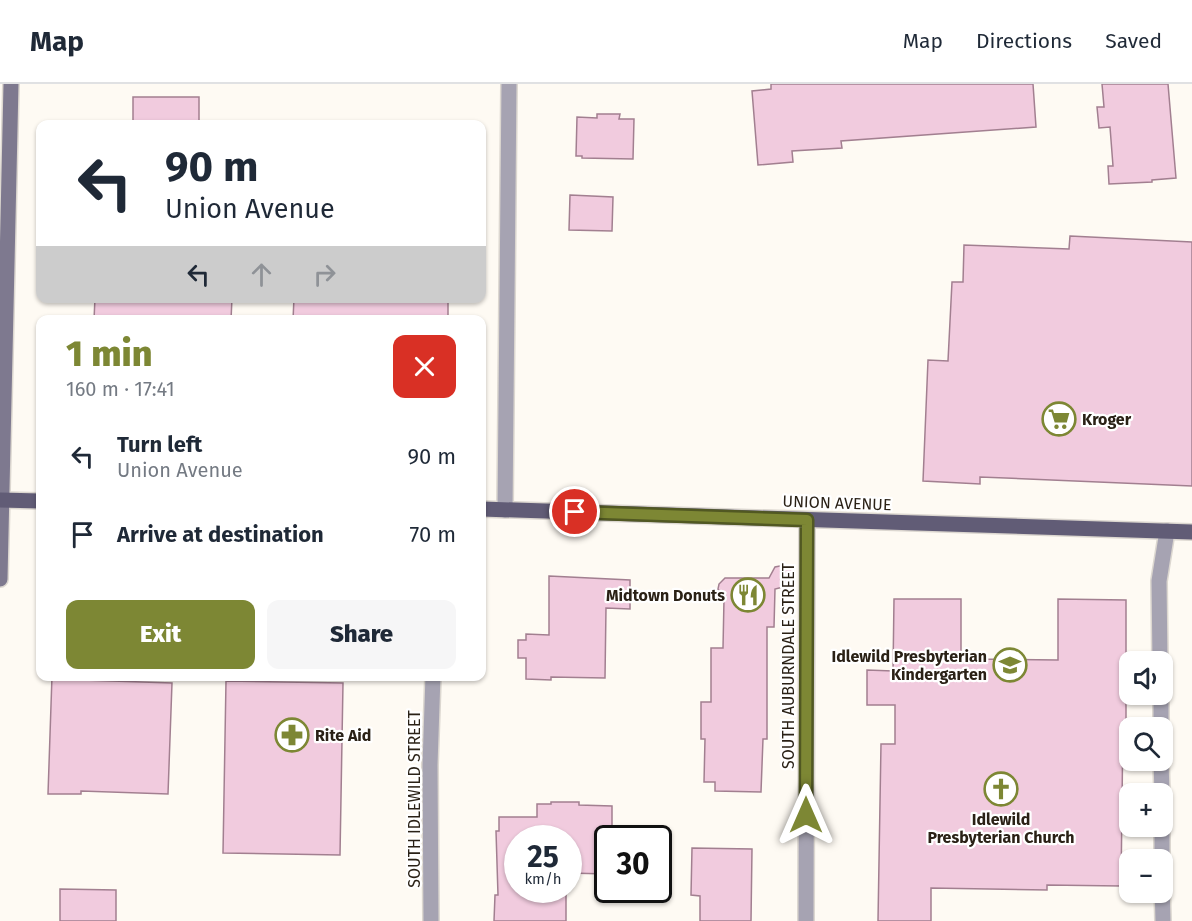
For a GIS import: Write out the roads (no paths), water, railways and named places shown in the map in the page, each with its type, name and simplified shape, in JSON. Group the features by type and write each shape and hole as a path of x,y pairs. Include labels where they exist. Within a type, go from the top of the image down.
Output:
{"main road":[{"path":"0,579 11,84"},
{"path":"1,501 36,501"},
{"name":"UNION AVENUE","path":"486,509 1192,532"}],"street":[{"path":"505,510 509,84"},
{"name":"SOUTH AUBURNDALE STREET","path":"806,921 807,520"},
{"path":"1160,651 1159,581 1167,531"},
{"name":"SOUTH IDLEWILD STREET","path":"432,921 430,765 433,681"},
{"path":"1163,903 1163,921"}],"place":[{"name":"Kroger","path":"1059,419"},
{"name":"Midtown Donuts","path":"748,595"},
{"name":"Idlewild Presbyterian Kindergarten","path":"1010,665"},
{"name":"Rite Aid","path":"292,735"},
{"name":"Idlewild Presbyterian Church","path":"1001,789"}]}
